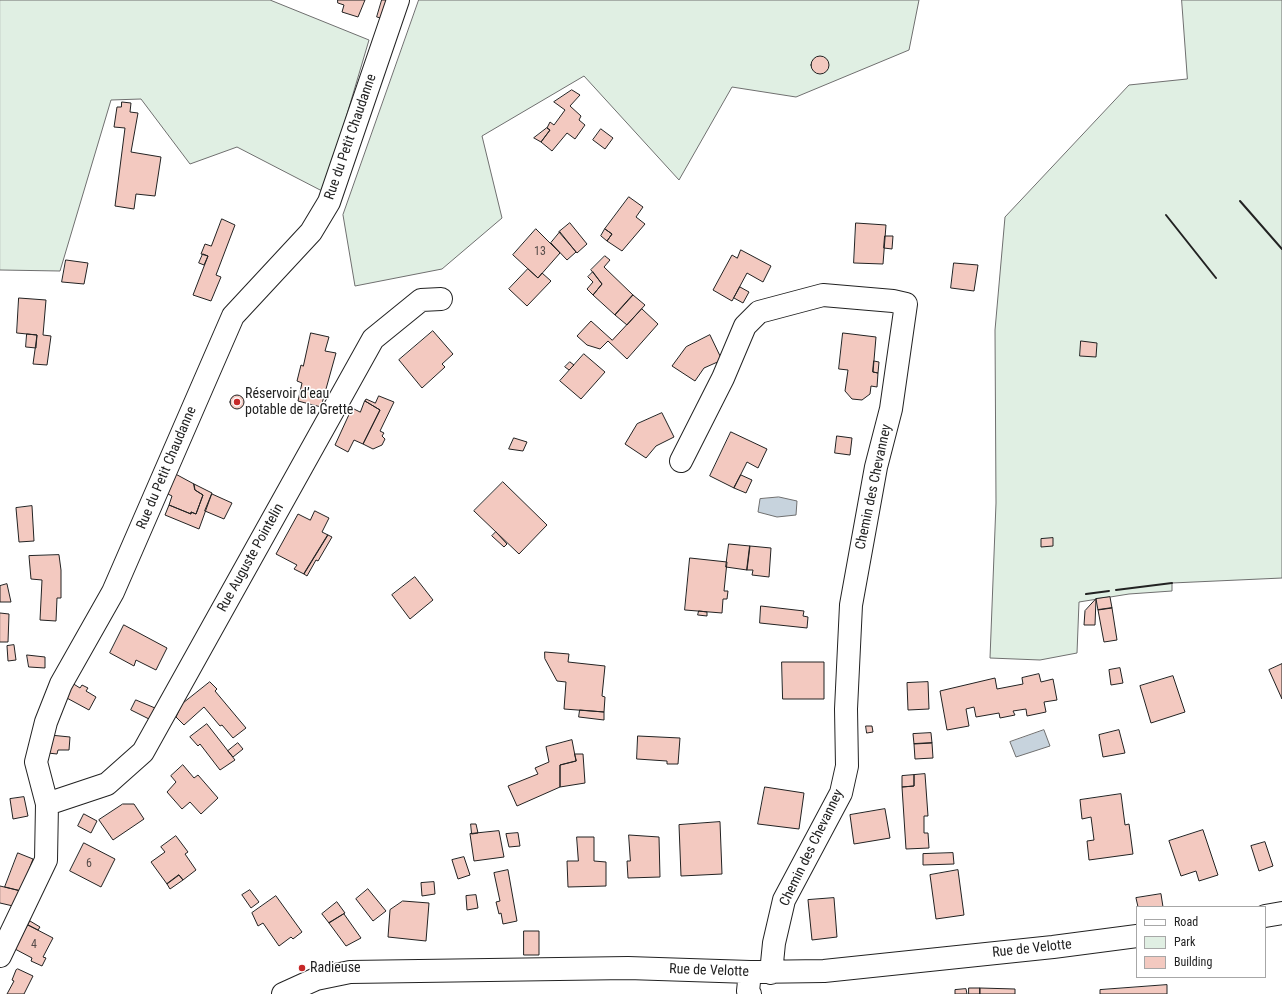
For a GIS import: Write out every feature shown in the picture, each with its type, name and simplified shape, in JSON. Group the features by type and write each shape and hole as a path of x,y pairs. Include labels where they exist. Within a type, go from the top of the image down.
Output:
{"street":[{"name":"Rue du Petit Chaudanne","path":"0,956 46,860 47,804 36,762 46,722 62,684 113,592 233,316 311,232 329,202 398,0"},
{"name":"Chemin des Chevanney","path":"681,461 723,378 745,326 759,312 823,295 893,301 906,304 891,409 876,467 852,605 846,709 847,766 841,793 784,900 774,943 753,985"},
{"name":"Rue Auguste Pointelin","path":"47,804 107,784 143,752 373,339 421,300 441,299"},
{"path":"1266,916 1282,913"},
{"name":"Rue de Velotte","path":"283,994 317,987 350,972 628,968 753,985 824,971 1065,946 1136,936"}],"green space":[{"path":"0,0 270,0 369,40 324,192 237,147 190,164 141,99 111,100 60,271 0,270"},
{"path":"419,0 919,0 909,50 796,97 732,87 679,180 584,76 482,136 502,218 442,269 355,286 343,215"},
{"path":"1182,0 1282,0 1282,578 1172,583 1172,591 1129,594 1079,602 1077,653 1040,660 990,658 996,503 995,330 1005,217 1129,85 1187,79"}],"shaded area":[{"path":"779,497 797,501 796,515 777,517 758,512 760,499"},
{"path":"1044,730 1050,746 1016,757 1010,742"}],"building":[{"path":"338,0 365,0 358,17 342,12 344,5 338,3"},
{"path":"382,0 393,0 387,20 377,17"},
{"path":"816,56 824,56 829,61 827,72 824,74 816,74 811,69 811,61"},
{"path":"572,90 580,95 570,106 581,116 579,120 585,125 575,139 567,133 552,151 541,142 550,130 547,128 550,122 554,125 565,110 554,102"},
{"path":"122,102 131,103 130,112 138,113 131,152 161,157 155,196 136,194 134,209 115,206 125,128 114,127 117,107 121,107"},
{"path":"547,128 550,130 541,142 534,138"},
{"path":"601,129 613,138 605,149 593,140"},
{"path":"629,197 643,207 636,217 645,224 622,251 607,241 612,234 605,229"},
{"path":"222,219 235,225 216,275 221,277 211,301 193,295 208,256 201,254 205,244 211,246"},
{"path":"570,223 587,244 577,253 559,232"},
{"path":"856,223 886,225 883,264 854,263"},
{"path":"536,229 560,253 538,278 513,255"},
{"path":"605,229 612,234 607,241 601,236"},
{"path":"560,232 576,252 567,260 551,243"},
{"path":"885,236 893,236 892,249 884,248"},
{"path":"741,250 771,266 763,282 747,273 732,301 713,290 732,255 737,258"},
{"path":"203,254 208,256 204,265 199,263"},
{"path":"605,256 610,260 604,267 633,295 615,315 593,295 602,284 591,270"},
{"path":"66,260 88,263 84,284 62,282"},
{"path":"954,263 978,265 974,291 951,288"},
{"path":"528,269 538,278 542,273 551,281 527,306 509,289"},
{"path":"593,272 602,284 593,295 587,289 593,282 588,277"},
{"path":"740,287 749,292 743,303 734,298"},
{"path":"633,295 645,305 627,325 615,315"},
{"path":"19,298 46,300 43,335 51,336 47,365 33,364 37,335 17,333"},
{"path":"642,309 658,324 627,359 608,341 600,349 587,345 577,336 591,321 612,340"},
{"path":"433,331 453,354 442,364 445,367 422,388 399,360"},
{"path":"311,333 329,337 325,351 336,353 321,407 298,401 302,383 297,381 301,365 303,366"},
{"path":"843,333 876,337 873,372 878,373 877,387 871,386 870,394 862,400 852,399 845,391 848,370 839,369"},
{"path":"27,334 37,335 36,348 26,347"},
{"path":"710,335 722,360 704,368 695,381 672,366 686,347"},
{"path":"1081,341 1097,343 1096,357 1080,356"},
{"path":"584,354 605,372 581,399 560,381"},
{"path":"874,361 879,362 878,373 873,372"},
{"path":"570,362 574,365 569,370 565,367"},
{"name":"Réservoir d’eau potable de la Grette","path":"237,395 242,397 244,402 242,407 237,409 232,407 230,402 232,397"},
{"path":"379,396 394,402 380,431 384,433 382,436 385,439 382,445 373,449 363,444 380,410 365,401 366,399 375,403"},
{"path":"365,401 380,410 363,444 354,440 348,452 335,445 352,408 360,412"},
{"path":"662,413 674,437 656,446 646,458 625,444 637,424"},
{"path":"731,432 767,449 758,468 747,462 734,488 710,476"},
{"path":"837,436 852,438 850,455 835,453"},
{"path":"514,438 527,442 523,451 509,449"},
{"path":"170,471 194,484 195,490 203,495 196,514 191,512 191,514 169,505 172,496 162,491"},
{"path":"741,475 752,480 746,493 734,488"},
{"path":"503,482 547,525 519,554 474,511"},
{"path":"194,484 212,493 199,529 165,515 169,505 191,514 191,512 196,514 203,495 195,490"},
{"path":"212,494 232,503 224,519 205,511"},
{"path":"32,506 34,541 19,542 16,508"},
{"path":"315,511 329,518 322,532 328,535 304,574 294,569 297,565 276,554 298,514 310,520"},
{"path":"496,532 507,544 504,547 492,536"},
{"path":"328,535 332,537 307,576 304,574"},
{"path":"1053,538 1053,546 1041,547 1041,539"},
{"path":"729,544 750,546 747,570 726,567"},
{"path":"750,546 771,548 769,577 752,575 753,570 747,570"},
{"path":"59,555 61,570 61,598 57,598 56,621 40,620 42,580 31,579 29,556"},
{"path":"690,558 727,562 724,591 728,591 727,599 723,599 722,613 685,610"},
{"path":"415,577 433,600 410,619 392,595"},
{"path":"7,584 11,602 0,602 0,586"},
{"path":"1110,597 1112,608 1098,610 1096,599"},
{"path":"1096,599 1095,625 1084,625 1085,611"},
{"path":"761,606 804,611 803,616 808,617 807,628 760,623"},
{"path":"1112,608 1117,640 1104,642 1098,610"},
{"path":"699,611 707,612 707,616 698,615"},
{"path":"0,613 9,614 8,642 0,642"},
{"path":"124,625 167,648 156,670 136,660 134,666 110,653"},
{"path":"14,645 16,660 8,661 7,646"},
{"path":"545,652 569,654 568,662 605,666 602,696 605,697 604,712 564,709 566,682 557,681 545,659"},
{"path":"27,655 45,657 45,668 29,667"},
{"path":"782,662 824,662 824,699 783,699"},
{"path":"1282,664 1282,699 1269,670"},
{"path":"1120,668 1123,683 1111,685 1109,670"},
{"path":"1039,674 1041,682 1053,679 1057,700 1044,702 1046,712 1027,716 1026,709 1013,711 1015,715 1000,718 999,713 976,717 974,707 966,709 969,726 947,730 940,691 995,678 997,689 1023,684 1022,678"},
{"path":"1173,676 1185,712 1151,723 1140,686"},
{"path":"210,682 217,689 215,691 246,728 233,738 222,725 220,726 204,707 184,725 176,717 182,704"},
{"path":"928,682 929,709 908,710 907,683"},
{"path":"72,683 80,688 82,685 88,688 86,691 96,697 89,710 65,697"},
{"path":"136,700 155,708 149,719 131,710"},
{"path":"580,710 604,712 604,720 579,717"},
{"path":"207,724 235,760 220,770 200,744 198,746 190,737"},
{"path":"866,726 872,726 873,732 867,733"},
{"path":"1119,730 1125,753 1103,757 1099,735"},
{"path":"931,733 932,743 914,744 913,734"},
{"path":"50,735 70,737 69,750 58,750 57,754 48,753"},
{"path":"638,736 680,738 678,764 667,764 667,761 637,759"},
{"path":"572,740 576,761 560,765 560,787 517,806 508,786 538,774 535,768 549,762 546,747"},
{"path":"238,743 243,749 233,757 228,751"},
{"path":"932,743 933,758 915,759 914,744"},
{"path":"575,754 583,754 585,783 560,787 560,765 576,761"},
{"path":"183,765 194,778 198,775 218,798 201,814 190,802 182,809 167,792 176,782 171,776"},
{"path":"925,774 928,816 924,816 924,833 928,833 929,848 906,849 902,787 914,786 914,775"},
{"path":"914,775 914,786 902,787 902,776"},
{"path":"765,787 804,793 799,829 758,824"},
{"path":"1121,794 1125,825 1129,824 1133,854 1089,860 1087,841 1094,840 1091,817 1082,819 1080,800"},
{"path":"24,797 28,816 13,819 10,799"},
{"path":"123,804 134,804 144,819 113,840 99,820"},
{"path":"885,809 890,838 854,844 850,815"},
{"path":"84,814 97,821 91,833 78,826"},
{"path":"720,822 722,874 681,876 679,825"},
{"path":"471,824 476,824 478,833 472,834"},
{"path":"1203,830 1218,875 1199,881 1196,871 1181,876 1169,841"},
{"path":"499,831 504,857 474,861 470,834"},
{"path":"518,833 520,846 509,847 506,834"},
{"path":"629,835 659,837 660,877 628,878 627,861 630,861"},
{"path":"176,836 188,852 185,854 196,870 183,880 179,875 167,884 151,862 165,852 161,847"},
{"path":"577,837 594,837 594,861 606,862 606,886 568,887 567,861 578,861"},
{"path":"1265,842 1273,866 1259,871 1251,846"},
{"path":"84,843 115,859 101,887 70,871"},
{"path":"18,853 33,859 21,891 5,887"},
{"path":"953,853 954,864 923,865 923,854"},
{"path":"464,857 470,875 458,879 452,860"},
{"path":"508,870 517,921 503,924 501,913 499,914 496,902 500,901 494,873"},
{"path":"958,870 964,915 936,919 930,875"},
{"path":"179,875 183,880 170,889 167,884"},
{"path":"434,882 435,894 422,896 421,883"},
{"path":"0,886 21,891 13,906 0,903"},
{"path":"368,889 386,911 373,921 356,899"},
{"path":"250,890 259,902 251,908 242,895"},
{"path":"1161,894 1163,906 1138,906 1136,898"},
{"path":"476,895 478,908 467,910 466,896"},
{"path":"276,896 302,932 293,939 291,937 279,946 263,923 258,926 252,913"},
{"path":"834,898 837,937 812,940 808,900"},
{"path":"403,901 429,903 426,941 388,937 390,910"},
{"path":"337,902 345,913 329,923 322,914"},
{"path":"344,914 361,938 346,946 329,923"},
{"path":"30,921 40,927 38,930 28,925"},
{"path":"28,925 53,938 43,957 46,958 42,966 31,961 32,958 15,949"},
{"path":"524,931 539,931 539,955 524,955"},
{"path":"18,969 33,976 24,994 7,994 14,981 12,980 16,970"},
{"path":"1167,985 1167,994 1100,994 1100,990"},
{"path":"969,988 980,988 980,994 969,994"},
{"path":"980,988 1015,989 1015,994 980,994"},
{"path":"966,989 967,994 955,994 955,990"}],"wall":[{"path":"1240,201 1282,249"},
{"path":"1166,215 1216,278"},
{"path":"1116,590 1172,583"},
{"path":"1086,594 1109,591"}],"place":[{"name":"Réservoir d’eau potable de la Grette","path":"237,402"},
{"name":"Radieuse","path":"302,968"}]}
